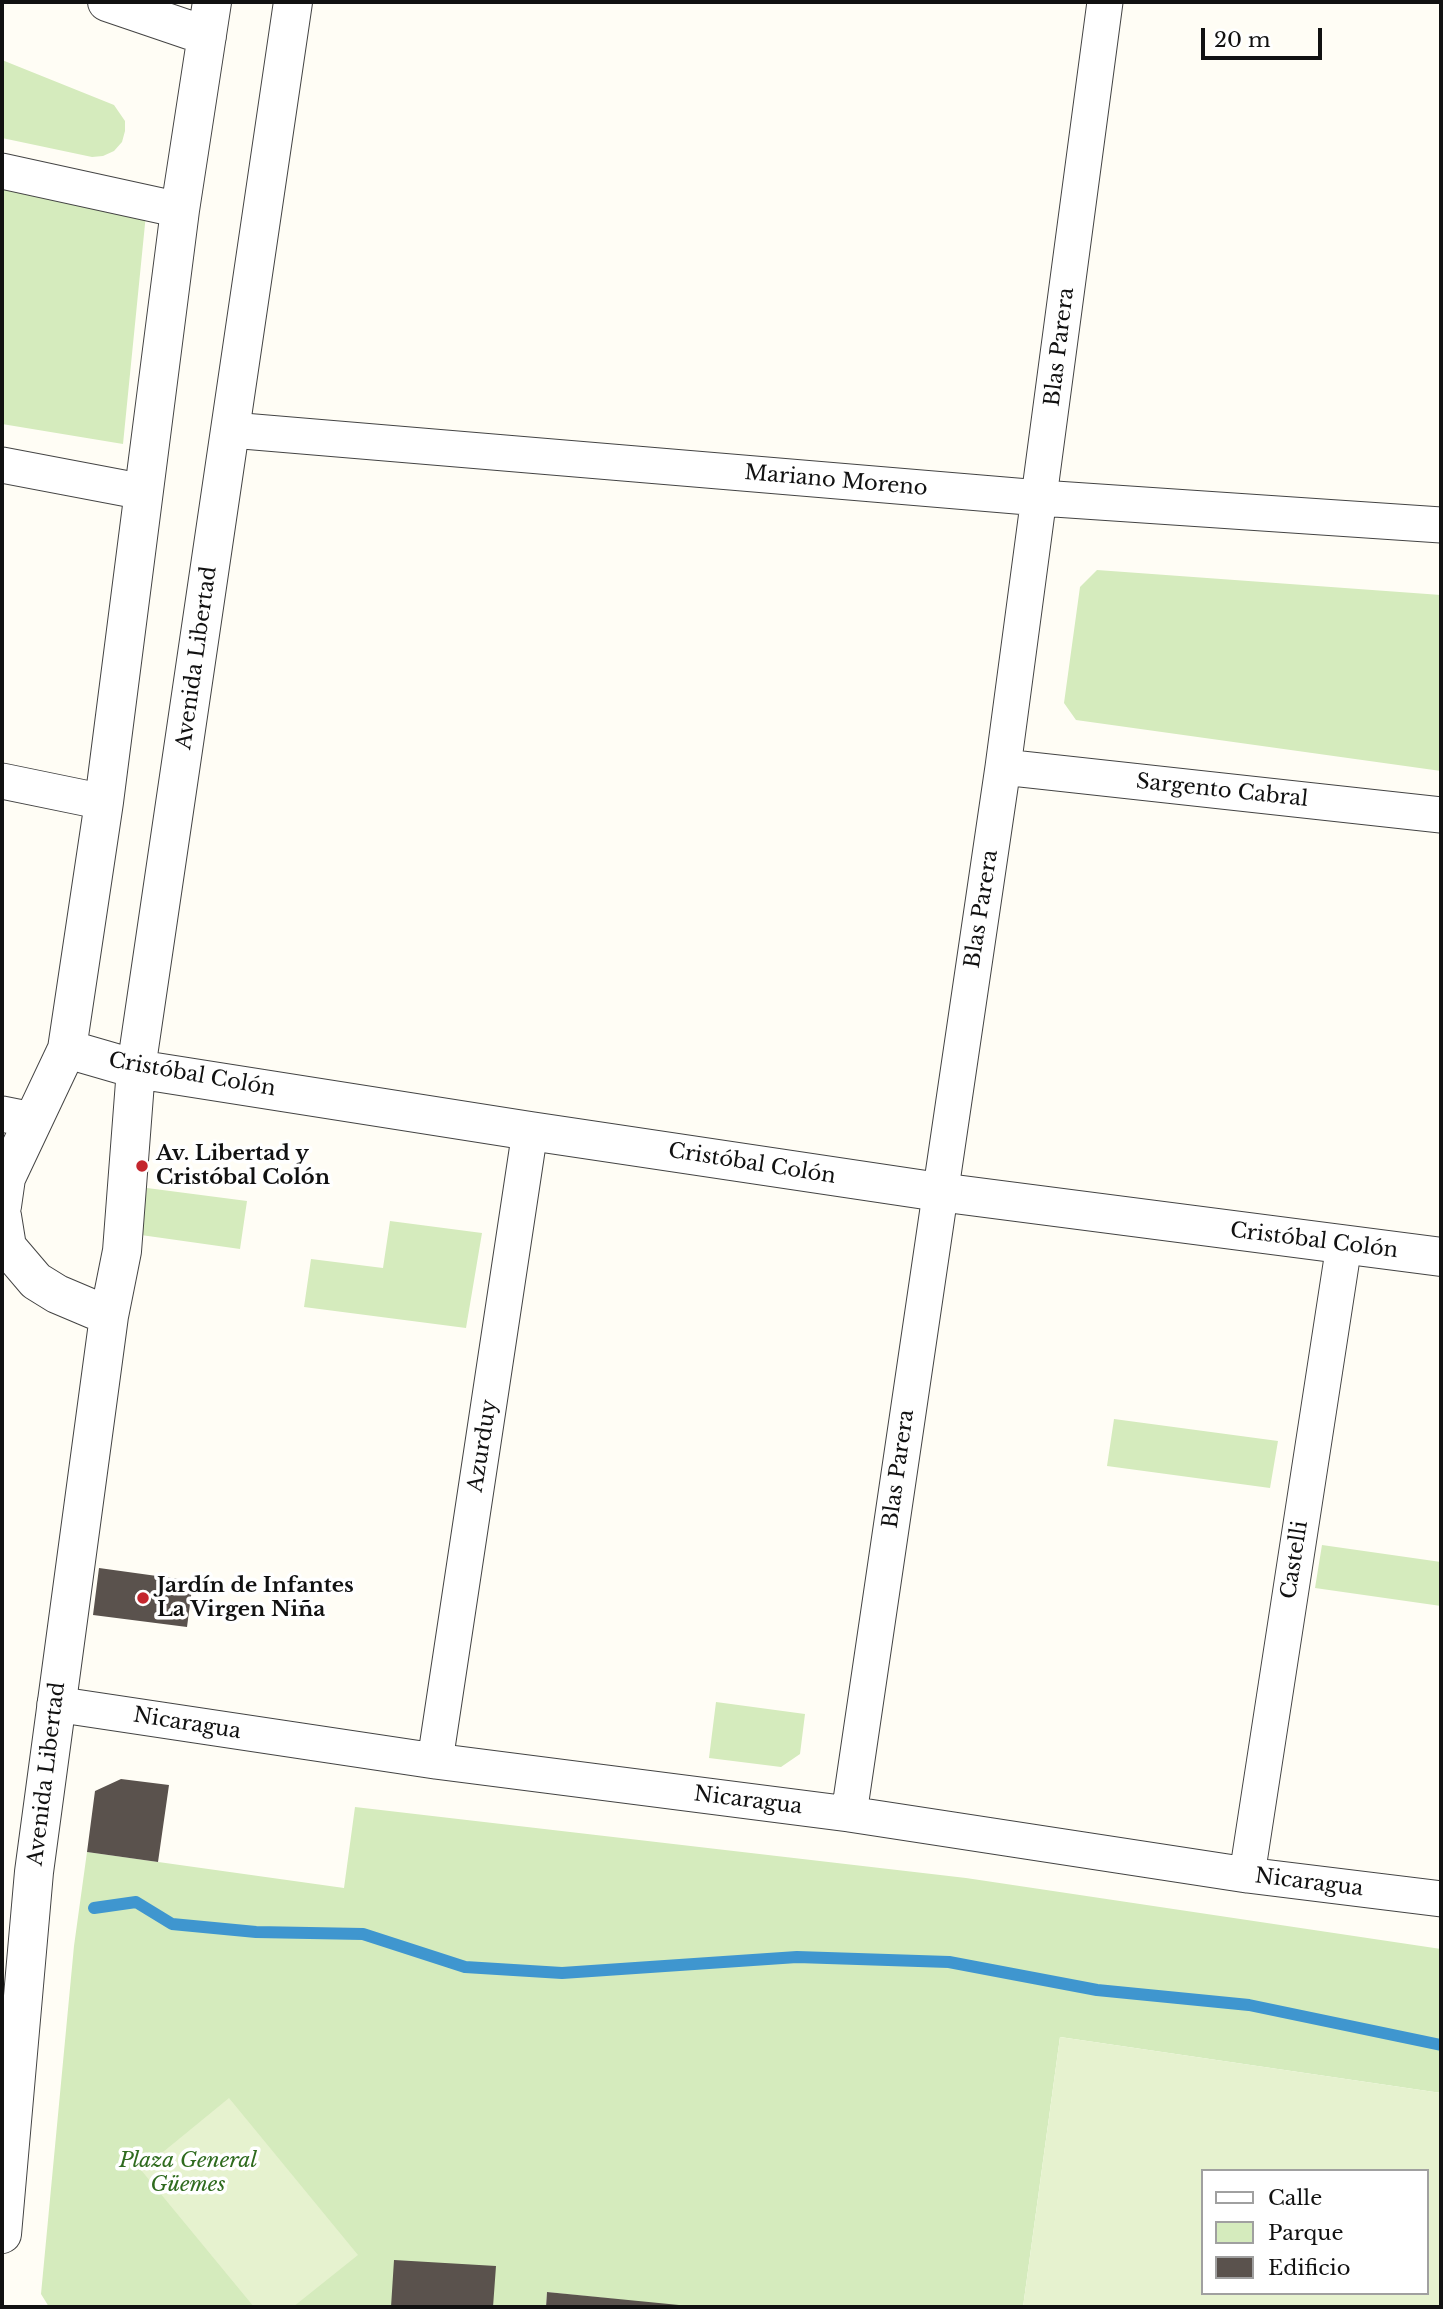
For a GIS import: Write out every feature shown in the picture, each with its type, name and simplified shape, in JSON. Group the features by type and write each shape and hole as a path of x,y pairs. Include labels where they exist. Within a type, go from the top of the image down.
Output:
{"street":[{"path":"2,1206 17,1117 67,1049 104,802 180,210 210,19 107,2"},
{"name":"Avenida Libertad","path":"2,2234 34,1872 109,1316 122,1251 136,1069 293,2"},
{"name":"Blas Parera","path":"849,1814 1003,767 1105,2"},
{"path":"2,171 180,210"},
{"name":"Mariano Moreno","path":"231,430 1040,498 1441,526"},
{"path":"2,465 144,492"},
{"name":"Sargento Cabral","path":"1003,767 1441,815"},
{"path":"2,781 104,802"},
{"name":"Cristóbal Colón","path":"67,1049 136,1069 530,1131 939,1192 1441,1257"},
{"name":"Azurduy","path":"435,1761 530,1131"},
{"path":"2,1216 6,1247 36,1280 57,1294 109,1316"},
{"name":"Castelli","path":"1247,1875 1343,1245"},
{"name":"Nicaragua","path":"55,1704 435,1761 849,1814 1247,1875 1441,1899"}],"green space":[{"path":"2,60 114,105 125,121 122,142 114,151 92,157 2,138"},
{"path":"2,185 146,214 123,444 2,424"},
{"path":"1097,570 1441,595 1441,771 1076,720 1064,703 1080,587"},
{"path":"147,1188 247,1201 240,1249 141,1235"},
{"path":"390,1221 482,1233 466,1328 304,1307 311,1259 383,1268"},
{"path":"1114,1419 1278,1441 1270,1488 1107,1466"},
{"path":"1322,1545 1441,1562 1441,1606 1315,1588"},
{"path":"716,1702 805,1714 800,1754 781,1767 709,1758"},
{"name":"Plaza General Güemes","path":"355,1807 966,1878 1441,1949 1441,2093 1060,2037 1023,2307 689,2307 547,2292 546,2307 49,2307 41,2294 74,1946 87,1852 344,1888"},
{"path":"1060,2037 1441,2093 1441,2307 1023,2307"},
{"name":"Plaza General Güemes","path":"229,2098 358,2255 293,2307 254,2307 141,2170"}],"building":[{"name":"Jardín de Infantes La Virgen Niña","path":"99,1568 193,1581 187,1627 93,1615"},
{"path":"121,1779 169,1785 158,1862 87,1852 95,1791"},
{"path":"394,2260 496,2266 493,2307 391,2307"},
{"path":"547,2292 679,2305 679,2307 546,2307"}],"waterway":[{"path":"94,1908 136,1902 172,1924 256,1932 363,1934 465,1967 562,1973 797,1957 949,1962 1097,1990 1249,2005 1441,2045"}],"place":[{"name":"Av. Libertad y Cristóbal Colón","path":"142,1166"},
{"name":"Jardín de Infantes La Virgen Niña","path":"143,1598"}]}
